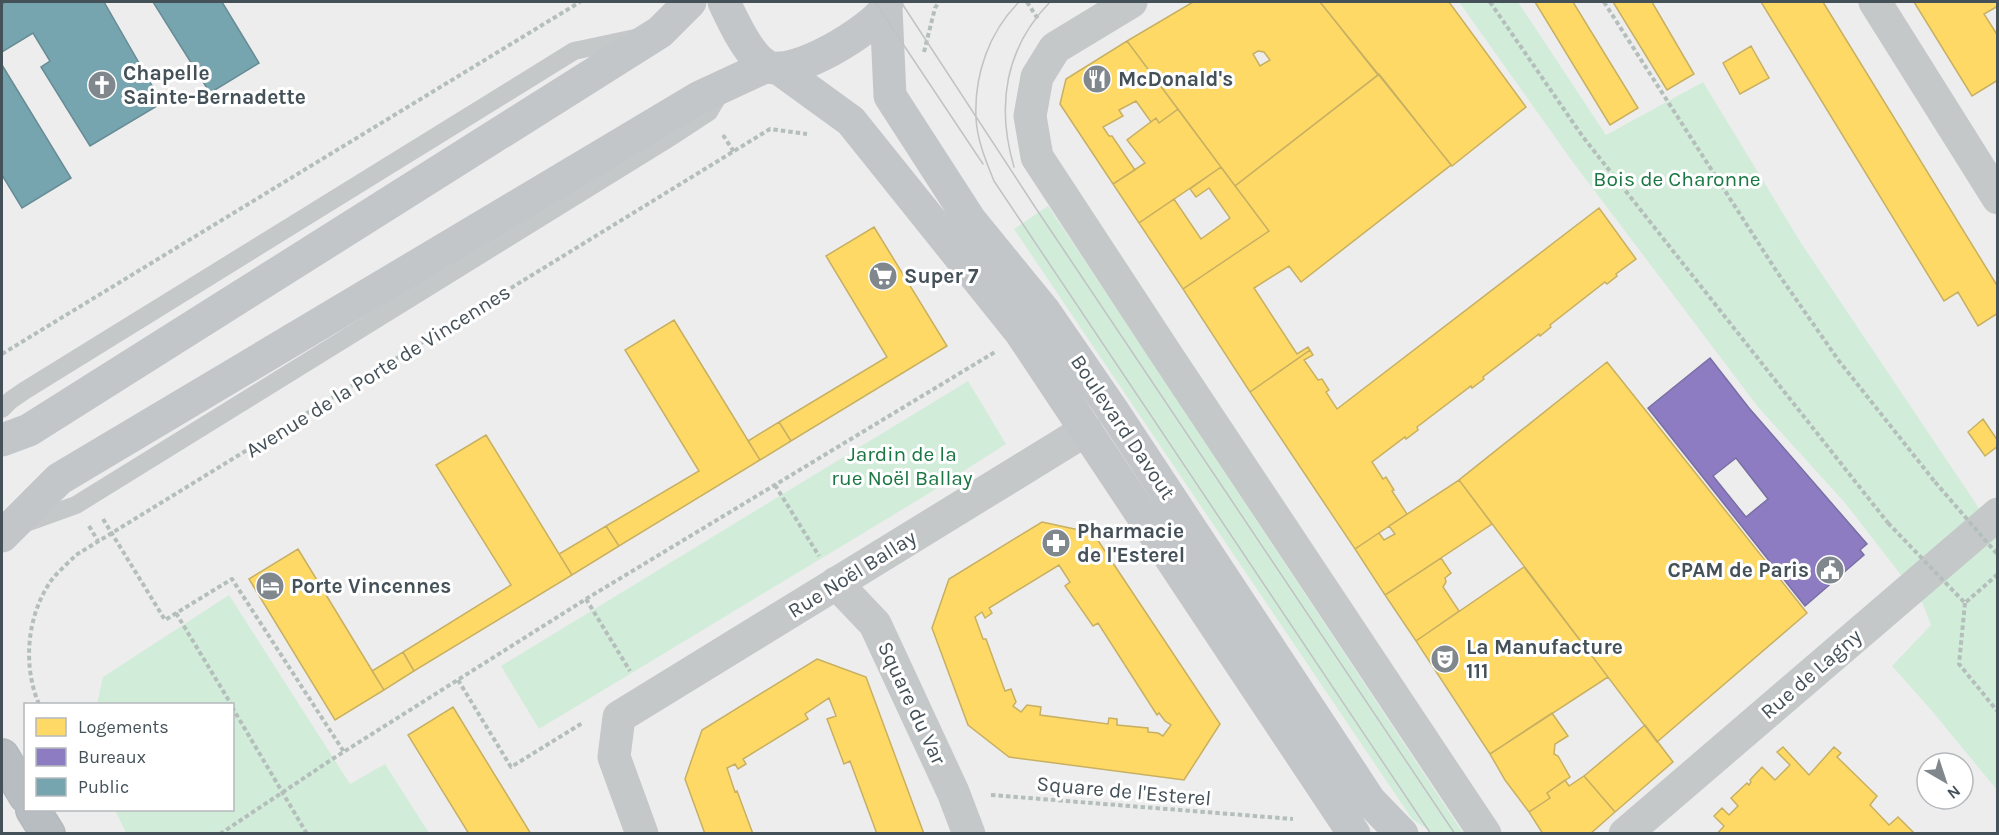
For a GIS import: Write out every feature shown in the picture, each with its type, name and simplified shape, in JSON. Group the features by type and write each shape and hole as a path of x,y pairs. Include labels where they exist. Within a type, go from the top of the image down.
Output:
{"highway":[{"path":"2,756 24,793"},
{"path":"34,811 48,834"}],"main road":[{"path":"2,440 29,430 660,32 690,2"},
{"name":"Boulevard Davout","path":"724,2 737,30 752,52 851,121 1022,333 1354,834"},
{"path":"4,533 59,480 700,97 772,67 806,62 838,48 871,23 886,5"},
{"name":"Boulevard Davout","path":"886,5 890,96 970,220 1045,312 1082,366 1370,801 1402,834"}],"street":[{"path":"1131,2 1055,48 1037,77 1030,116 1037,158 1485,834"},
{"path":"1875,2 1998,198"},
{"name":"Rue Noël Ballay","path":"619,717 1086,430"},
{"name":"Rue de Lagny","path":"1625,834 1998,514"},
{"name":"Square du Var","path":"836,584 875,624 953,792 969,834"},
{"path":"619,717 614,757 642,834"}],"lane":[{"path":"2,409 10,400 24,391 574,51 660,32"}],"path":[{"path":"2,354 580,2"},
{"path":"1490,2 1583,137 1888,523 1965,603"},
{"path":"1604,2 1777,272 1839,361 1935,482 1998,555"},
{"name":"Avenue de la Porte de Vincennes","path":"38,703 29,669 30,642 35,614 53,579 76,555 770,129 817,135"},
{"path":"220,834 344,752 586,599 995,352"},
{"path":"776,485 836,584"},
{"path":"100,515 165,620 232,579 344,752"},
{"path":"1998,574 1965,603 1959,664 1998,712"},
{"path":"586,599 635,679"},
{"path":"176,613 230,703"},
{"path":"458,680 511,767 592,717 619,717"},
{"path":"234,709 307,834"},
{"name":"Square de l'Esterel","path":"953,792 1293,819"}],"green space":[{"name":"Bois de Charonne","path":"1459,2 1518,2 1606,135 1703,82 1801,243 1997,535 1997,790 1975,763 1975,751 1965,751 1892,666 1931,625 1922,602 1845,503 1758,407 1572,161"},
{"path":"1048,206 1463,833 1433,833 1412,819 1014,229"},
{"name":"Jardin de la rue Noël Ballay","path":"968,381 1006,444 923,497 539,729 501,666"},
{"path":"229,595 350,784 385,764 429,833 126,833 115,811 234,811 234,703 97,703 103,677"}],"building: Logements":[{"path":"1193,2 1320,2 1378,75 1235,186 1127,41","holes":["1258,51 1264,52 1270,60 1260,66 1253,54"]},
{"path":"1320,2 1449,2 1526,107 1452,166"},
{"path":"1535,2 1573,2 1638,108 1610,125"},
{"path":"1613,2 1652,2 1694,74 1667,90"},
{"path":"1761,2 1823,2 1998,287 1998,313 1978,326 1958,292 1944,301"},
{"path":"1914,2 1998,2 1998,6 1984,14 1998,36 1998,80 1972,96"},
{"path":"1127,41 1178,109 1159,123 1156,118 1151,122 1136,101 1119,110 1123,116 1103,127 1109,136 1112,136 1135,170 1113,184 1060,104 1066,79"},
{"path":"1751,46 1769,78 1740,94 1723,63"},
{"path":"1379,74 1451,165 1301,282 1289,266 1254,288 1297,354 1308,347 1310,350 1250,392 1183,289 1269,231 1235,186"},
{"path":"1178,109 1221,167 1139,223 1113,184 1145,163 1127,140 1156,118 1159,123"},
{"path":"1221,167 1269,231 1183,289 1139,223 1174,199 1201,239 1230,218 1209,188 1196,197 1190,189"},
{"path":"1599,208 1636,259 1607,284 1605,282 1550,325 1551,327 1540,336 1539,334 1483,377 1484,379 1472,388 1471,386 1417,427 1418,430 1372,462 1383,479 1386,477 1407,514 1355,549 1250,392 1310,350 1313,355 1304,360 1318,380 1322,379 1329,390 1326,392 1337,409"},
{"path":"874,227 947,346 791,441 779,422 887,357 826,256"},
{"path":"674,320 760,460 619,546 606,526 699,471 625,350"},
{"path":"1607,362 1807,613 1657,742 1459,480"},
{"path":"1983,419 1998,441 1998,446 1985,456 1968,432"},
{"path":"779,422 791,441 760,460 748,441"},
{"path":"486,435 572,575 414,671 403,652 511,585 436,465"},
{"path":"1459,480 1492,524 1385,595 1355,549 1379,533 1384,540 1395,534 1389,526"},
{"path":"1042,522 1093,533 1220,724 1184,780 1009,757 968,725 932,628 949,579","holes":["1059,565 1070,582 1065,586 1093,626 1098,623 1157,715 1159,713 1171,725 1163,736 1148,732 1148,728 1117,725 1117,719 1109,718 1108,724 1040,715 1041,707 1027,705 1021,712 1013,706 1016,702 1011,689 1005,691 986,639 983,639 975,617 982,612 985,618 992,613 989,608"]},
{"path":"606,526 619,546 572,575 559,554"},
{"path":"298,549 384,690 335,720 249,579"},
{"path":"1441,558 1451,573 1445,578 1446,582 1443,587 1459,611 1416,641 1385,595"},
{"path":"1524,567 1608,677 1490,754 1416,641"},
{"path":"403,652 414,671 384,690 372,671"},
{"path":"817,659 866,677 924,834 877,834 850,761 844,764 827,719 836,716 829,698 805,714 808,719 743,759 746,764 738,769 735,764 727,768 753,834 705,834 685,779 702,730"},
{"path":"453,707 531,834 469,834 408,735"},
{"path":"1552,713 1568,736 1555,744 1554,754 1558,756 1570,777 1547,793 1550,798 1529,812 1505,780 1490,754"},
{"path":"1645,725 1673,762 1615,812 1584,776"},
{"path":"1783,747 1809,775 1834,747 1841,753 1837,757 1877,796 1870,805 1889,825 1898,817 1915,834 1717,834 1724,826 1714,816 1722,808 1729,815 1738,806 1731,798 1747,783 1749,785 1750,780 1762,767 1775,780 1790,765 1777,752"},
{"path":"1584,776 1615,812 1590,834 1543,834 1529,812 1550,798 1547,793 1565,780 1569,786"}],"building: Bureaux":[{"path":"1710,358 1749,408 1867,544 1860,550 1864,555 1805,606 1648,408","holes":["1736,458 1768,499 1746,517 1713,476"]}],"building: Public":[{"name":"Chapelle Sainte-Bernadette","path":"6,2 104,2 162,103 90,146 41,67 50,61 33,33 2,52 2,4"},
{"path":"153,2 222,2 259,63 210,93"},
{"path":"2,65 71,178 22,208 2,175"}],"tram line":[{"path":"875,2 983,164"},
{"path":"901,2 1035,207 1455,834"},
{"path":"1019,2 1008,14 992,41 981,70 978,86 976,102 978,134 994,181 1431,834"},
{"path":"1014,167 1006,122 1008,79 1023,39 1050,2"}],"place":[{"name":"McDonald's","path":"1097,79"},
{"name":"Chapelle Sainte-Bernadette","path":"102,85"},
{"name":"Super 7","path":"883,276"},
{"name":"Pharmacie de l'Esterel","path":"1056,543"},
{"name":"CPAM de Paris","path":"1830,570"},
{"name":"Porte Vincennes","path":"270,586"},
{"name":"La Manufacture 111","path":"1445,659"}]}
